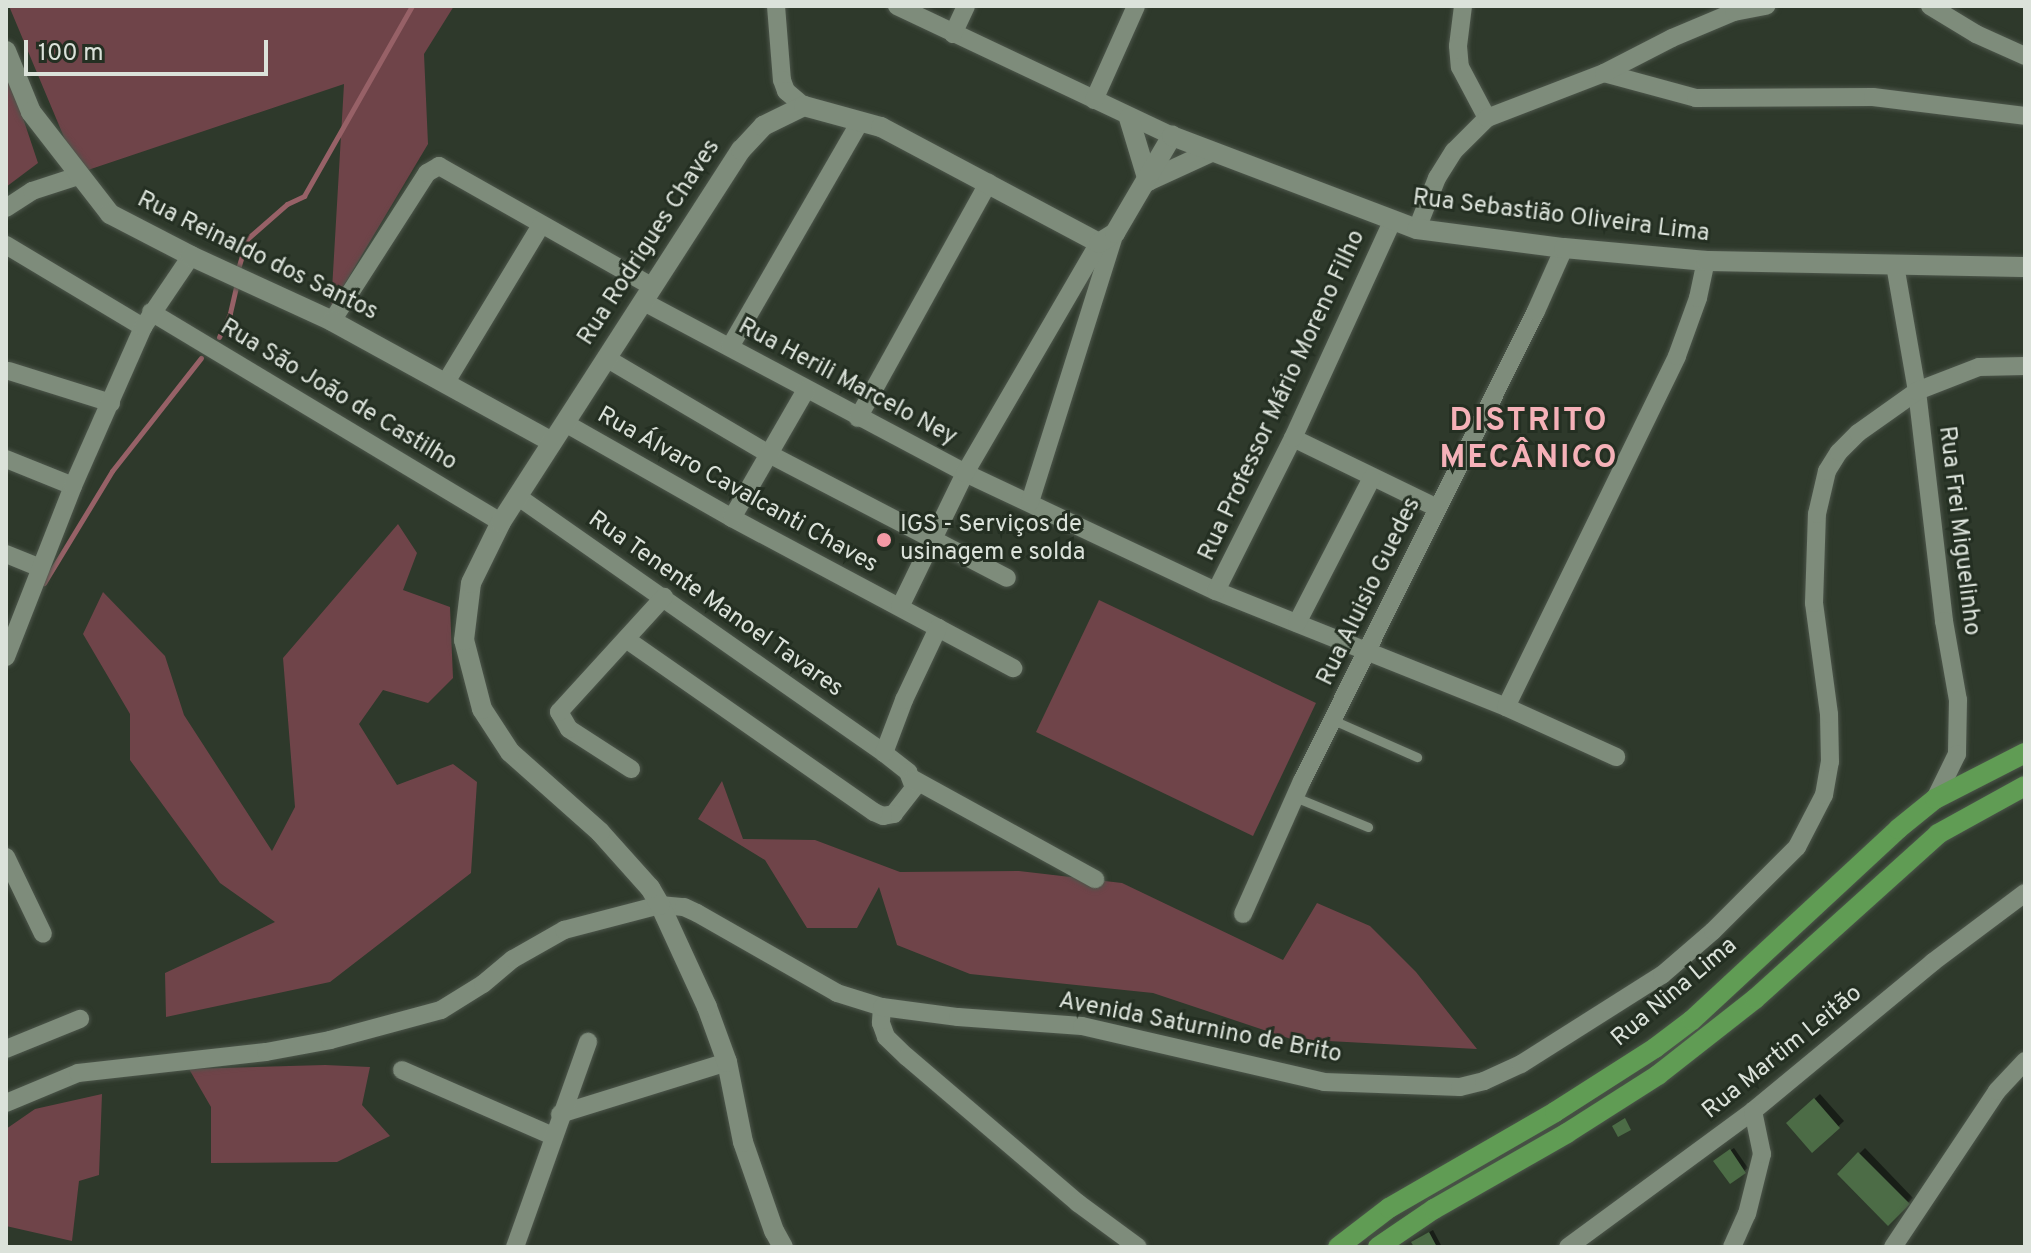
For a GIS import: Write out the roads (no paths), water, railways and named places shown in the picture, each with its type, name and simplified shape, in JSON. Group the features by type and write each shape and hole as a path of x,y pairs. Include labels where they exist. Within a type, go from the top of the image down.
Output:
{"main road":[{"name":"Rua Nina Lima","path":"1338,1247 1389,1208 1591,1091 1655,1048 1692,1020 1843,878 1935,799 2025,753"},
{"path":"1378,1247 1434,1209 1567,1133 1658,1075 1755,999 1938,834 2025,786"}],"street":[{"path":"776,6 782,80 786,91 804,106 907,138 1086,239 1107,238"},
{"name":"Rua Sebastião Oliveira Lima","path":"897,6 1129,118 1392,222 1417,229 1564,248 1706,261 2025,267"},
{"path":"953,34 966,6"},
{"path":"1094,100 1136,6"},
{"path":"1463,6 1458,46 1460,67 1487,118"},
{"path":"1417,229 1437,178 1448,160 1487,118 1604,73 1734,12 1766,6"},
{"path":"1930,6 1976,34 2025,56"},
{"name":"Rua Reinaldo dos Santos","path":"6,51 31,112 110,214 191,256 332,321 552,442"},
{"path":"1604,73 1696,98 1873,97 2025,116"},
{"name":"Rua Rodrigues Chaves","path":"783,1247 774,1231 743,1142 727,1062 707,1007 660,905 650,888 600,832 510,752 482,709 464,640 471,583 517,496 752,136 774,119 804,106"},
{"path":"1129,118 1148,181"},
{"path":"730,347 860,122"},
{"path":"900,607 965,473 1107,238 1148,181 1172,136"},
{"path":"1148,181 1211,152"},
{"name":"Rua Herili Marcelo Ney","path":"332,321 427,173 434,167 445,168 541,225 730,347 965,473 1216,591 1506,707 1616,757"},
{"path":"6,208 32,191 78,176"},
{"path":"858,418 988,183"},
{"name":"Rua Professor Mário Moreno Filho","path":"1216,591 1293,438 1392,222"},
{"path":"446,382 541,225"},
{"path":"1030,502 1107,238"},
{"name":"Rua São João de Castilho","path":"6,245 147,319 501,522"},
{"name":"Rua Aluisio Guedes","path":"1243,914 1295,797 1564,248"},
{"path":"9,645 73,486 147,319 191,256"},
{"path":"1506,707 1677,356 1698,298 1706,261"},
{"name":"Rua Frei Miguelinho","path":"1895,265 1917,391 1944,621 1959,711 1957,754 1935,799"},
{"path":"606,358 769,454 1007,578"},
{"name":"Avenida Saturnino de Brito","path":"6,1103 78,1073 266,1052 330,1040 441,1010 555,934 596,919 660,905 684,907 837,993 882,1007 958,1017 1082,1026 1324,1082 1460,1087 1484,1081 1521,1064 1682,959 1797,847 1824,795 1830,762 1829,714 1814,603 1815,540 1821,486 1839,452 1917,391 1979,367 2025,366"},
{"path":"9,371 111,403"},
{"path":"732,518 806,390"},
{"name":"Rua Álvaro Cavalcanti Chaves","path":"565,423 732,518 1013,668"},
{"path":"1293,438 1437,508"},
{"path":"6,459 73,486"},
{"path":"1297,623 1372,478"},
{"name":"Rua Tenente Manoel Tavares","path":"517,496 884,753 913,779"},
{"path":"6,554 39,567"},
{"path":"631,769 569,729 559,712 664,597"},
{"path":"884,753 904,700 938,628"},
{"path":"627,640 874,812 883,816 894,814 914,788 913,779"},
{"path":"913,779 1095,879"},
{"path":"6,857 43,934"},
{"name":"Rua Martim Leitão","path":"1568,1247 1753,1111 1933,962 2025,893"},
{"path":"882,1007 881,1023 886,1037 907,1057 1078,1203 1138,1247"},
{"path":"6,1049 80,1019"},
{"path":"515,1247 588,1042"},
{"path":"1893,1247 1997,1091 2025,1061"},
{"path":"560,1114 727,1062"},
{"path":"402,1070 553,1136"},
{"path":"1732,1247 1747,1214 1762,1154 1753,1111"}],"lane":[{"path":"1333,720 1417,757"},
{"path":"1295,797 1368,827"}],"waterway":[{"path":"237,272 247,239 287,204 304,196 412,6"},
{"path":"219,337 230,313 237,282"},
{"path":"44,583 112,471 201,358"}],"place":[{"name":"IGS - Serviços de usinagem e solda","path":"884,540"}],"district":[{"name":"DISTRITO MECÂNICO","path":"1529,442"}]}
